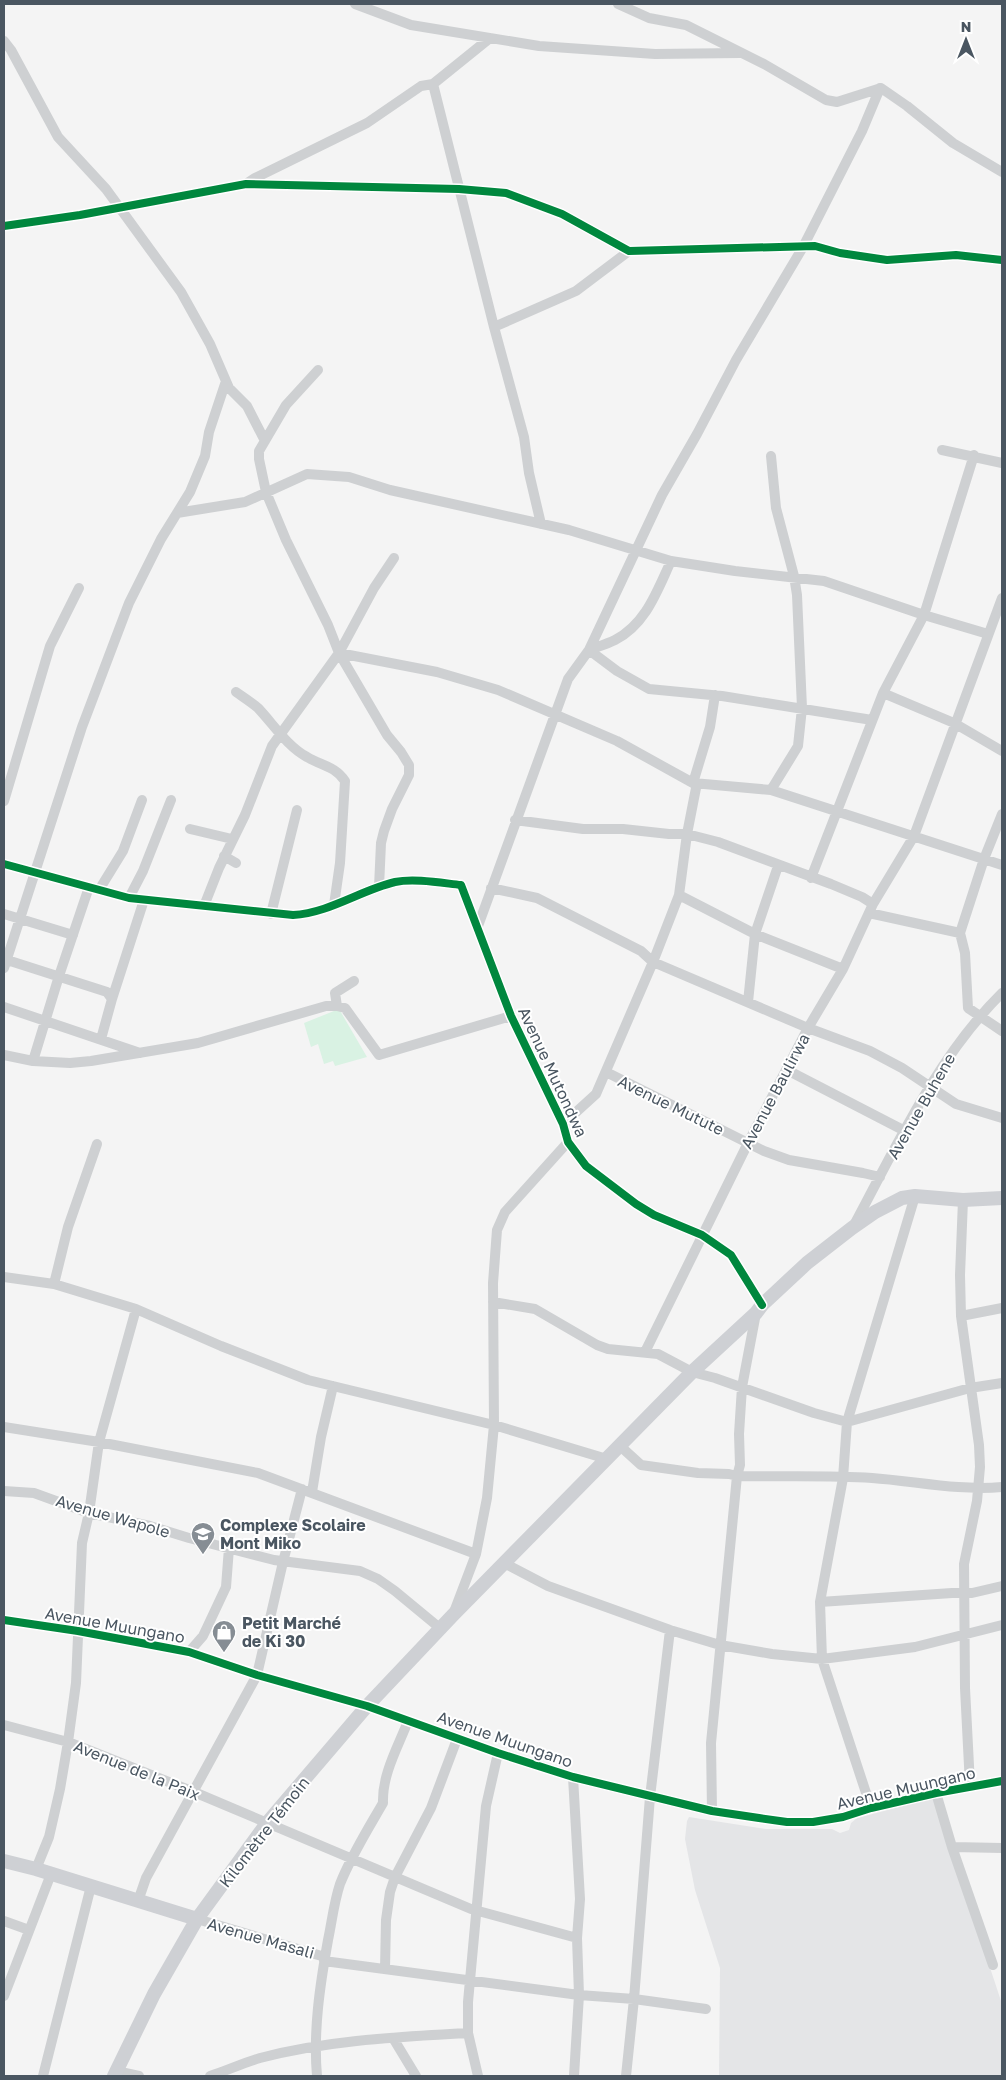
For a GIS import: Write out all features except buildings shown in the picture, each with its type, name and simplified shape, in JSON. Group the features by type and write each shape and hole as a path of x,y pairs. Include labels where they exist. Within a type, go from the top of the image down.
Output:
{"main road":[{"name":"Kilomètre Témoin","path":"115,2073 156,1989 197,1919 267,1823 368,1706 453,1615 692,1372 807,1263 852,1228 890,1204 902,1198 915,1196"},
{"path":"915,1196 963,1200 1002,1198"},
{"path":"4,1861 36,1869 197,1919"}],"street":[{"path":"355,4 410,25 539,46 655,54 742,53"},
{"path":"618,4 650,18 686,25 742,53 831,102 837,102 880,88"},
{"path":"246,184 367,123 421,86 433,84 490,38"},
{"path":"4,41 11,50 58,137 106,189 181,292 210,344 229,388 247,406 265,441"},
{"path":"433,84 494,327 524,437 541,524"},
{"path":"880,88 907,106 953,143 1002,172"},
{"path":"478,926 515,820 568,679 589,650 662,495 736,360 803,247 862,131 880,88"},
{"path":"4,226 120,208 246,184 459,189 514,196 562,214 629,250 815,246 840,253 887,260 956,255 1002,260"},
{"path":"494,327 576,291 629,250"},
{"path":"4,864 129,898 271,914 303,914 378,887 381,844 384,831 392,809 409,775 409,765 387,735 339,652 325,617 286,540 266,492 258,455 286,405 318,370"},
{"path":"112,998 107,992 59,976 5,962 82,726 129,603 161,539 190,492 205,456 209,432 226,381"},
{"path":"942,450 1002,463"},
{"path":"770,790 798,746 802,708 797,595 794,576 776,508 771,456"},
{"path":"811,878 883,693 924,615 974,456"},
{"path":"177,513 245,502 307,474 345,476 390,490 569,530 671,561 735,571 794,576 824,581 924,615 988,634"},
{"path":"204,906 224,856 245,815 265,761 280,734 339,652 374,588 394,558"},
{"path":"589,650 616,640 638,622 647,612 671,561"},
{"path":"4,802 50,646 79,588"},
{"name":"Avenue Baulirwa","path":"645,1352 748,1143 808,1028 844,969 871,909 914,836 954,723 1002,598"},
{"path":"589,650 618,671 649,689 715,695 872,720"},
{"path":"339,652 436,672 498,690 617,741 695,783 770,790 1002,865"},
{"path":"236,692 256,707 291,746 308,758 331,767 339,773 345,782 340,863 334,904"},
{"path":"883,693 954,723 1002,751"},
{"path":"563,1124 596,1094 653,962 679,895 695,783 710,727 715,695"},
{"path":"33,1061 73,935 94,889 123,850 142,800"},
{"path":"129,898 143,871 171,800"},
{"path":"271,914 297,810"},
{"path":"1002,814 984,859 960,933 965,953 968,1008 1002,1032"},
{"path":"515,820 583,829 624,829 687,834 718,842 862,897 871,909 960,933"},
{"path":"190,829 232,839"},
{"path":"224,856 236,863"},
{"path":"748,1002 755,934 778,866"},
{"name":"Avenue Mutondwa","path":"378,887 398,881 461,885 511,1016 563,1124 568,1142 586,1166 636,1204 654,1215 702,1235 731,1255 759,1309"},
{"path":"491,888 537,898 641,951 653,962 808,1028 870,1051 902,1068 956,1104 1002,1118"},
{"path":"679,895 755,934 844,969"},
{"path":"101,1038 144,900"},
{"path":"4,914 73,935"},
{"path":"337,1006 335,993 354,982"},
{"name":"Avenue Buhene","path":"852,1228 929,1087 978,1016 1002,993"},
{"path":"4,1055 33,1061 80,1062 198,1043 240,1033 326,1006 337,1006 345,1008 379,1056 511,1016"},
{"path":"4,1007 141,1053"},
{"path":"787,1070 905,1132"},
{"name":"Avenue Mutute","path":"606,1072 764,1151 789,1160 863,1172 880,1177"},
{"path":"453,1615 476,1554 487,1498 494,1425 493,1302 497,1230 505,1212 568,1142"},
{"path":"54,1284 68,1227 97,1144"},
{"path":"871,1808 822,1658 820,1602 844,1478 847,1422 915,1196"},
{"path":"963,1200 960,1275 961,1316 979,1445 978,1489 964,1564 965,1688 970,1785"},
{"path":"4,1276 54,1284 136,1309 221,1346 308,1380 494,1425 607,1458"},
{"path":"493,1302 535,1308 586,1340 608,1349 645,1352 667,1357 692,1372 742,1387 814,1413 847,1422 970,1388 1002,1383"},
{"path":"961,1316 1002,1308"},
{"path":"36,1869 49,1838 68,1742 76,1683 81,1550 89,1513 99,1442 136,1309"},
{"path":"712,1811 712,1743 737,1476 740,1466 739,1434 742,1387 759,1309"},
{"path":"138,1901 146,1878 257,1675 283,1562 307,1490 333,1386"},
{"path":"4,1428 99,1442 258,1473 476,1554"},
{"path":"620,1446 641,1465 698,1473 737,1476 872,1478 978,1489 1002,1487"},
{"name":"Avenue Wapole","path":"4,1491 34,1493 89,1513 150,1526 283,1562 360,1572 378,1579 441,1629"},
{"path":"190,1652 203,1636 226,1587 229,1548"},
{"path":"504,1563 548,1586 670,1630 720,1645 772,1654 822,1658 915,1647 1002,1625"},
{"path":"820,1602 964,1592 972,1594 1002,1586"},
{"name":"Avenue Muungano","path":"4,1620 78,1631 190,1652 257,1675 368,1706 457,1739 573,1777 712,1811 787,1822 813,1822 843,1817 871,1808 970,1785 1002,1781"},
{"path":"626,2076 650,1796 670,1630"},
{"path":"317,2076 314,2046 324,1959 337,1894 352,1859 383,1803 383,1790 388,1773 408,1721"},
{"name":"Avenue de la Paix","path":"4,1725 68,1742 194,1792 476,1910 577,1938"},
{"path":"385,1969 388,1904 395,1877 431,1808 457,1739"},
{"path":"478,2076 468,2033 469,1980 486,1806 498,1753"},
{"path":"573,1777 580,1884 577,1938 579,1995 574,2076"},
{"path":"936,1793 952,1847 993,1965"},
{"path":"952,1847 986,1846 1002,1848"},
{"path":"4,1996 51,1874"},
{"path":"43,2076 90,1886"},
{"name":"Avenue Masali","path":"197,1919 324,1959 579,1995 634,1999 706,2009"},
{"path":"4,1921 29,1930"},
{"path":"210,2076 257,2059 314,2046 468,2033"},
{"path":"393,2038 416,2076"},
{"path":"115,2073 139,2076"}],"shaded area":[{"path":"934,1798 1002,2004 1002,2076 719,2076 720,1968 695,1890 685,1839 689,1817 766,1829 832,1829 840,1833 849,1830 851,1823 857,1818"}],"green space":[{"path":"339,1009 367,1057 335,1066 333,1061 324,1064 318,1044 311,1047 304,1023"}],"cycle path":[{"path":"4,226 80,215 246,184 459,189 506,193 562,214 629,251 815,246 840,253 887,260 956,255 1002,260"},
{"path":"4,864 129,898 293,915 332,906 395,882 419,881 461,885 511,1016 563,1124 568,1142 586,1166 636,1204 654,1215 702,1235 731,1255 762,1305"},
{"path":"4,1620 78,1631 189,1652 257,1675 367,1706 498,1753 573,1777 712,1811 787,1822 813,1822 843,1817 871,1808 936,1793 1002,1781"}],"place":[{"name":"Complexe Scolaire Mont Miko","path":"203,1555"},
{"name":"Petit Marché de Ki 30","path":"224,1653"}]}
